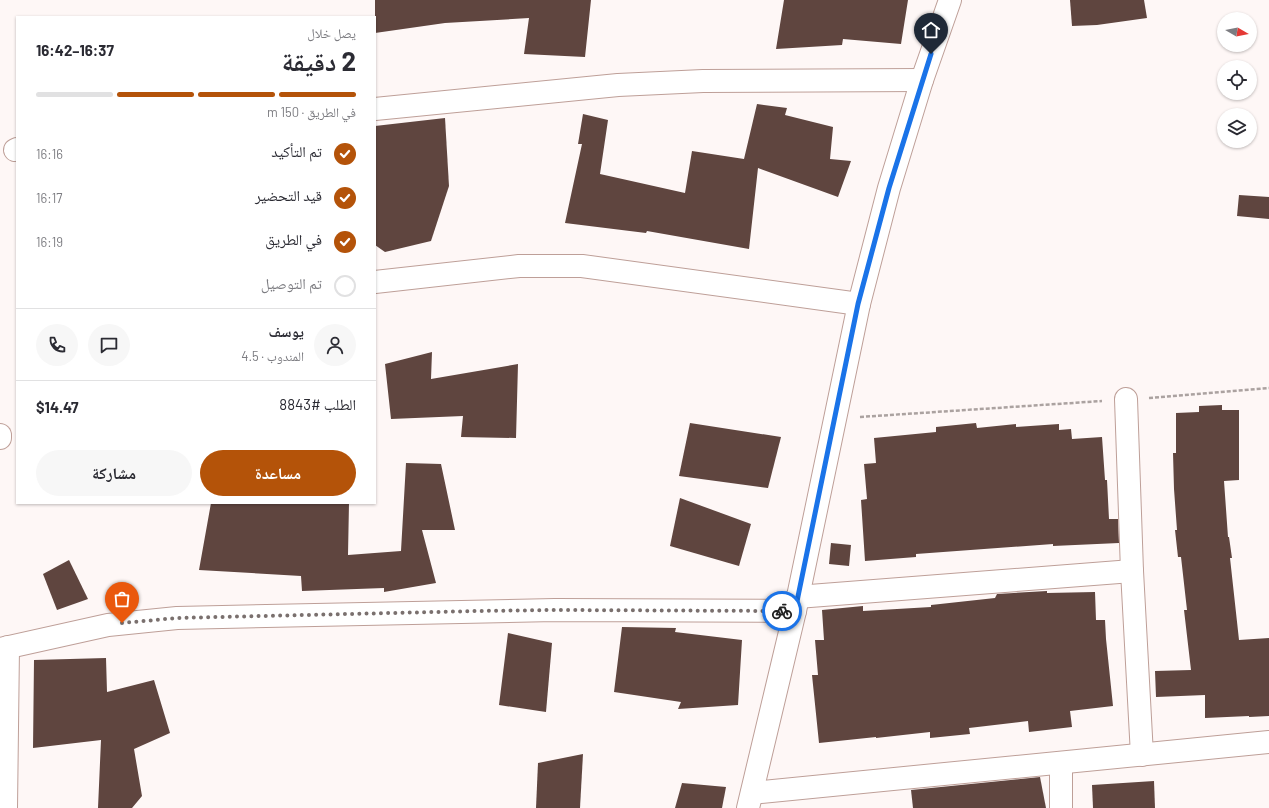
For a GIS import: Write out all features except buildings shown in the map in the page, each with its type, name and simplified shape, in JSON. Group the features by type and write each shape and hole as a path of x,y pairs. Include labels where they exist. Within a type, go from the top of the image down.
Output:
{"street":[{"path":"950,0 922,80 889,188 858,304 796,604 750,800 1061,763 1269,742"},
{"path":"376,109 618,85 703,81 922,80"},
{"path":"376,282 519,266 582,266 858,304"},
{"path":"1126,399 1132,571 1142,755"},
{"path":"6,808 4,648 108,625 177,618 796,604 1132,571"},
{"path":"1061,763 1061,808"}],"path":[{"path":"835,419 1269,388"}],"way so far":[{"path":"122,623 177,618 479,611 782,611"}],"route":[{"path":"782,611 795,611 858,304 889,188 931,54"}]}
